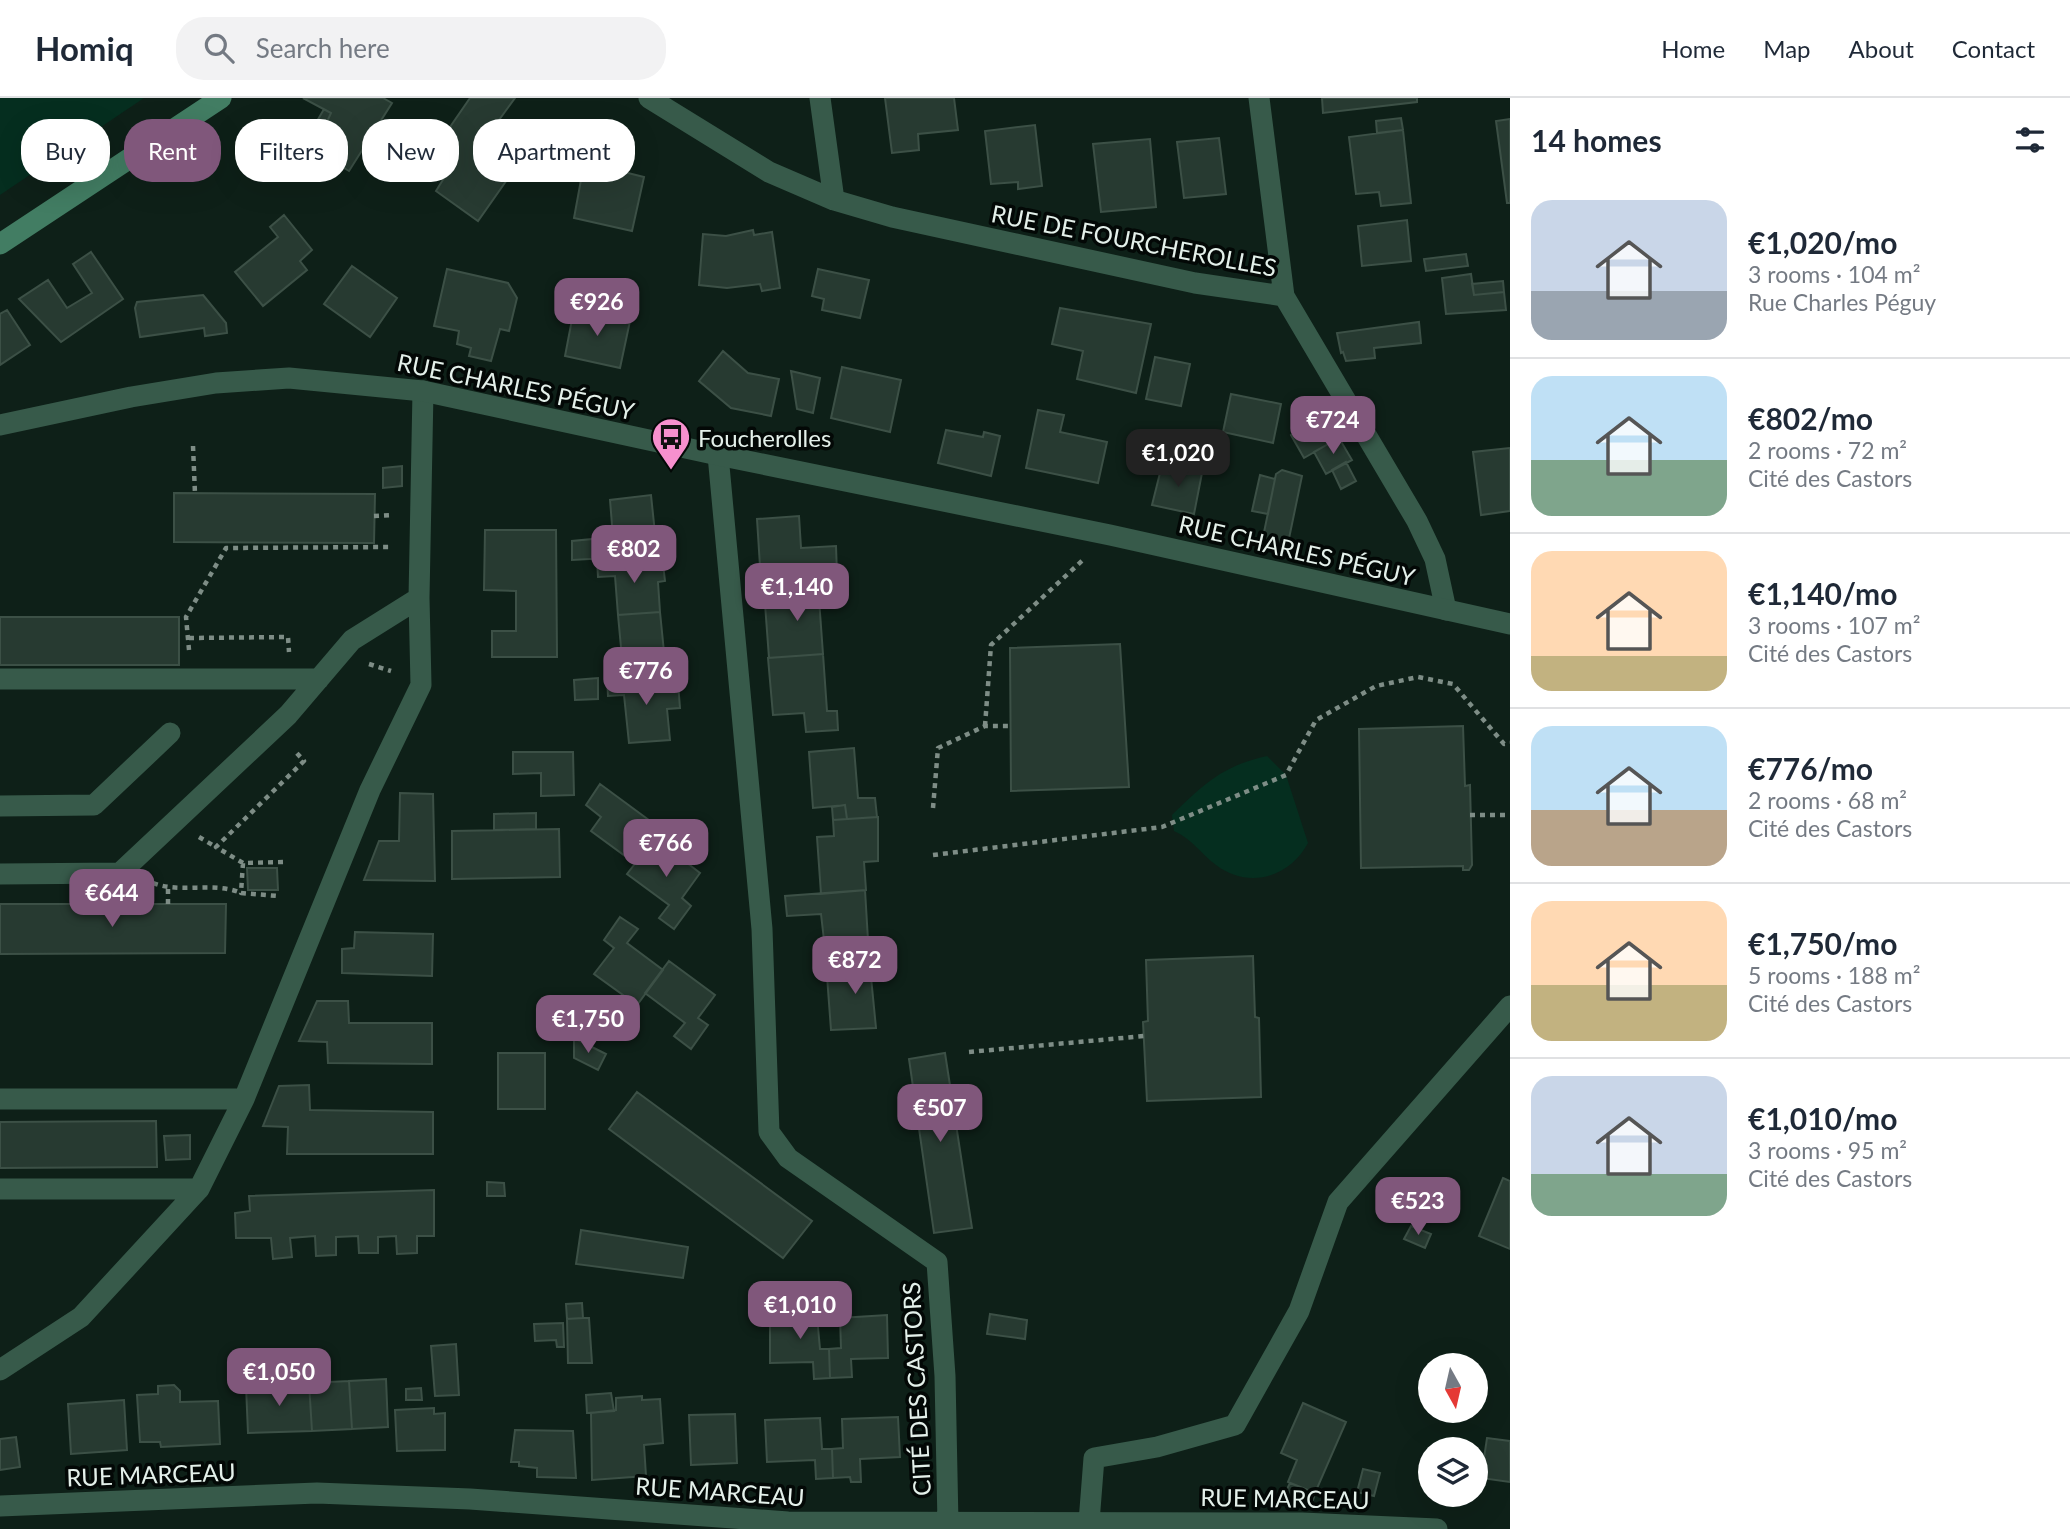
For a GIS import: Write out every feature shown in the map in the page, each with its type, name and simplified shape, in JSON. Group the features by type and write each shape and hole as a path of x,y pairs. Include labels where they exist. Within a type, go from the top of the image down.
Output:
{"main road":[{"path":"0,244 221,98"}],"street":[{"name":"RUE DE FOURCHEROLLES","path":"649,98 769,172 834,200 892,217 1195,283 1284,296 1417,521 1435,559 1446,610"},
{"path":"820,98 834,200"},
{"path":"1259,98 1284,296"},
{"name":"RUE CHARLES PÉGUY","path":"0,425 118,399 229,382 317,379 423,391 718,455 1111,535 1510,624"},
{"path":"0,1370 81,1317 199,1189 244,1099 370,789 421,685 419,598 423,391"},
{"name":"CITÉ DES CASTORS","path":"718,455 762,929 769,1132 788,1158 937,1262 945,1376 948,1524"},
{"path":"0,874 120,873 288,715 352,640 419,598"},
{"path":"0,679 319,679"},
{"path":"0,806 94,805 170,733"},
{"path":"1089,1522 1094,1458 1157,1447 1235,1425 1299,1311 1338,1202 1510,1006"},
{"path":"0,1099 244,1099"},
{"path":"0,1189 199,1189"},
{"name":"RUE MARCEAU","path":"0,1506 317,1493 470,1499 788,1522 1302,1523 1437,1529"}],"path":[{"path":"193,446 195,494"},
{"path":"985,726 991,645 1111,535"},
{"path":"189,660 186,617 227,545 394,547"},
{"path":"189,638 288,637 289,656"},
{"path":"363,663 398,673"},
{"path":"933,855 1162,827 1286,775 1316,720 1376,686 1418,677 1453,684 1504,744 1510,744"},
{"path":"933,808 938,748 985,726 1009,726"},
{"path":"216,847 304,761 291,747"},
{"path":"1470,815 1510,815"},
{"path":"191,831 243,863 283,862"},
{"path":"242,893 243,863"},
{"path":"149,881 168,886 228,887 242,893 278,896"},
{"path":"168,886 168,904"},
{"path":"969,1052 1144,1036"}],"green space":[{"path":"0,98 144,98 110,121 21,119 21,181 0,195"},
{"path":"1267,756 1286,775 1308,843 1291,864 1280,871 1268,876 1242,877 1216,865 1186,838 1174,831 1172,815 1194,794 1226,771"}],"building":[{"path":"303,98 383,98 392,103 382,119 362,119 362,150 349,171 348,119 328,119 331,113"},
{"path":"470,98 515,98 500,119 473,119 473,182 505,182 478,221 436,191 442,182 459,182 459,119 456,119"},
{"path":"885,98 954,98 958,130 918,134 919,150 892,153"},
{"path":"1322,98 1417,98 1417,102 1323,113"},
{"path":"324,109 331,113 328,119 318,119"},
{"path":"1401,118 1403,130 1377,133 1376,121"},
{"path":"1510,119 1510,203 1507,203 1496,121"},
{"path":"1035,125 1042,186 1018,189 1018,182 991,184 985,131"},
{"path":"1403,130 1411,203 1381,206 1379,192 1356,194 1349,137"},
{"path":"1219,138 1226,194 1184,198 1177,142"},
{"path":"1150,139 1156,207 1101,212 1093,144"},
{"path":"635,175 644,177 632,231 574,218 581,182 635,182"},
{"path":"284,215 312,250 300,261 307,270 263,306 235,272 278,237 270,227"},
{"path":"1407,220 1411,261 1362,266 1358,226"},
{"path":"753,230 754,235 772,232 780,288 762,291 760,284 727,288 699,285 703,234 726,236"},
{"path":"91,252 123,299 61,342 19,299 48,280 67,308 92,293 73,264"},
{"path":"1466,254 1468,266 1426,271 1424,259"},
{"path":"352,266 397,298 370,337 324,304"},
{"path":"447,269 508,283 517,298 509,331 500,329 491,361 469,356 471,348 457,344 459,331 434,326"},
{"path":"818,269 869,280 860,318 822,310 824,299 812,296"},
{"path":"1471,274 1474,295 1504,292 1506,310 1446,314 1442,278"},
{"path":"1503,281 1504,292 1474,295 1472,284"},
{"path":"203,295 226,323 227,333 205,336 204,328 140,337 135,308 137,302"},
{"path":"1060,308 1151,324 1136,393 1077,379 1083,351 1052,344"},
{"path":"574,309 630,321 620,368 565,356"},
{"path":"7,310 30,345 0,365 0,314"},
{"path":"1419,322 1421,343 1374,348 1375,358 1346,361 1343,352 1341,353 1337,333"},
{"path":"723,351 748,373 779,379 771,416 731,408 699,381"},
{"path":"1155,357 1190,364 1181,406 1146,399"},
{"path":"842,367 901,380 890,432 831,418"},
{"path":"791,371 820,378 813,413 797,409"},
{"path":"1231,394 1281,404 1273,443 1223,432"},
{"path":"1038,410 1064,415 1060,432 1107,442 1098,483 1026,468"},
{"path":"1322,417 1337,439 1304,458 1291,435"},
{"path":"946,430 983,437 984,432 1000,436 991,476 938,463"},
{"path":"1339,438 1352,460 1326,474 1314,452"},
{"path":"1510,448 1510,511 1481,515 1473,452"},
{"path":"1346,462 1356,481 1341,489 1332,470"},
{"path":"1162,465 1202,473 1194,514 1152,505"},
{"path":"402,466 402,486 383,488 383,468"},
{"path":"1282,470 1302,476 1287,548 1262,542 1276,474"},
{"path":"1260,475 1275,479 1268,514 1252,511"},
{"path":"174,493 375,494 374,543 174,542"},
{"path":"651,495 656,543 625,546 626,557 572,560 572,541 613,537 610,500"},
{"path":"799,516 801,548 836,546 837,574 776,578 775,566 760,566 757,519"},
{"path":"485,530 556,530 557,657 492,657 492,631 516,631 516,591 484,590"},
{"path":"626,557 627,567 663,564 665,581 658,582 660,612 618,615 615,576 598,577 597,559"},
{"path":"830,582 832,598 819,599 823,654 769,658 765,604 797,601 796,585"},
{"path":"660,612 665,662 636,665 636,675 607,677 605,659 622,658 618,615"},
{"path":"0,617 179,617 179,665 0,665"},
{"path":"1120,644 1129,787 1011,791 1010,648"},
{"path":"823,654 827,711 837,711 838,730 806,732 804,713 773,715 768,658"},
{"path":"636,675 637,686 678,683 680,708 667,709 670,740 629,743 624,695 608,696 607,677"},
{"path":"598,678 598,699 575,700 574,680"},
{"path":"1463,726 1465,786 1470,785 1472,865 1469,870 1463,870 1463,866 1361,868 1359,729"},
{"path":"854,748 858,798 875,798 877,817 847,819 845,805 813,808 809,752"},
{"path":"513,752 573,752 574,795 541,796 541,773 513,774"},
{"path":"600,784 661,829 636,864 591,831 601,817 586,805"},
{"path":"400,793 433,794 435,881 364,880 379,841 399,841"},
{"path":"845,805 847,819 833,820 832,807"},
{"path":"536,813 536,829 494,830 494,814"},
{"path":"878,817 878,861 864,862 866,890 821,894 817,837 834,836 833,820"},
{"path":"559,829 560,877 452,879 452,831"},
{"path":"655,838 700,873 682,898 691,906 674,929 659,918 669,905 627,874"},
{"path":"247,868 277,868 278,890 248,890"},
{"path":"865,890 868,940 886,940 888,959 858,960 857,947 825,949 821,914 787,916 785,896"},
{"path":"0,904 226,904 225,953 0,954"},
{"path":"620,917 638,929 627,943 663,970 637,1005 594,974 614,948 604,940"},
{"path":"355,932 433,934 432,976 342,973 342,949 354,948"},
{"path":"1253,956 1255,1017 1259,1018 1261,1097 1147,1101 1143,1022 1148,1021 1146,960"},
{"path":"888,959 889,976 871,977 876,1028 831,1030 827,976 859,973 858,960"},
{"path":"669,961 715,995 698,1018 708,1025 691,1049 674,1036 685,1023 645,993"},
{"path":"317,1001 348,1001 349,1023 432,1023 432,1064 328,1063 327,1042 299,1041"},
{"path":"574,1038 606,1054 598,1070 574,1058"},
{"path":"498,1053 545,1053 545,1109 498,1109"},
{"path":"945,1053 972,1228 934,1233 909,1059"},
{"path":"309,1085 310,1110 433,1112 433,1154 287,1154 288,1127 263,1126 279,1086"},
{"path":"637,1092 812,1221 783,1258 609,1129"},
{"path":"156,1121 157,1167 0,1168 0,1122"},
{"path":"190,1135 190,1159 166,1160 164,1136"},
{"path":"1503,1178 1510,1181 1510,1249 1479,1236"},
{"path":"487,1182 504,1183 505,1196 487,1196"},
{"path":"434,1190 434,1236 417,1236 417,1253 397,1254 396,1236 378,1237 378,1253 359,1253 358,1236 336,1237 336,1255 316,1256 315,1236 290,1238 292,1257 273,1259 271,1238 236,1238 235,1213 250,1211 249,1196"},
{"path":"1411,1226 1431,1234 1425,1248 1404,1239"},
{"path":"581,1230 688,1247 683,1278 576,1264"},
{"path":"582,1303 583,1318 567,1319 566,1304"},
{"path":"816,1305 820,1349 829,1349 830,1378 814,1379 813,1362 770,1363 770,1322 790,1321 791,1306"},
{"path":"990,1314 1027,1320 1025,1339 987,1334"},
{"path":"887,1315 888,1358 851,1359 852,1377 830,1378 829,1349 841,1348 840,1318"},
{"path":"589,1318 592,1363 568,1363 567,1319"},
{"path":"563,1323 564,1347 557,1347 556,1340 535,1341 534,1324"},
{"path":"456,1344 459,1395 435,1396 431,1346"},
{"path":"386,1379 388,1427 352,1429 349,1381"},
{"path":"349,1381 352,1429 312,1431 309,1383"},
{"path":"309,1383 312,1431 248,1433 246,1386"},
{"path":"174,1385 180,1391 180,1402 218,1401 220,1444 161,1447 160,1442 140,1442 137,1395 158,1394 158,1386"},
{"path":"421,1388 422,1400 406,1400 406,1389"},
{"path":"611,1393 614,1411 587,1413 586,1395"},
{"path":"642,1396 642,1400 660,1399 663,1443 644,1445 646,1476 592,1480 591,1413 616,1410 616,1398"},
{"path":"124,1400 127,1450 71,1454 68,1404"},
{"path":"1303,1403 1346,1422 1315,1493 1288,1482 1297,1460 1281,1453"},
{"path":"434,1408 434,1414 445,1413 445,1450 397,1451 395,1410"},
{"path":"735,1414 737,1463 691,1465 689,1415"},
{"path":"898,1417 900,1457 860,1459 861,1482 851,1482 850,1477 833,1478 832,1449 843,1448 842,1419"},
{"path":"820,1418 822,1449 832,1449 833,1478 816,1479 815,1460 767,1462 765,1420"},
{"path":"515,1430 573,1431 576,1478 537,1477 537,1468 511,1462"},
{"path":"16,1437 20,1467 0,1470 0,1439"},
{"path":"1488,1438 1510,1441 1510,1482 1488,1479"},
{"path":"1363,1469 1380,1473 1374,1496 1357,1492"},
{"path":"1290,1483 1315,1493 1313,1500 1281,1501"}],"place":[{"name":"Foucherolles","path":"671,471"}]}
